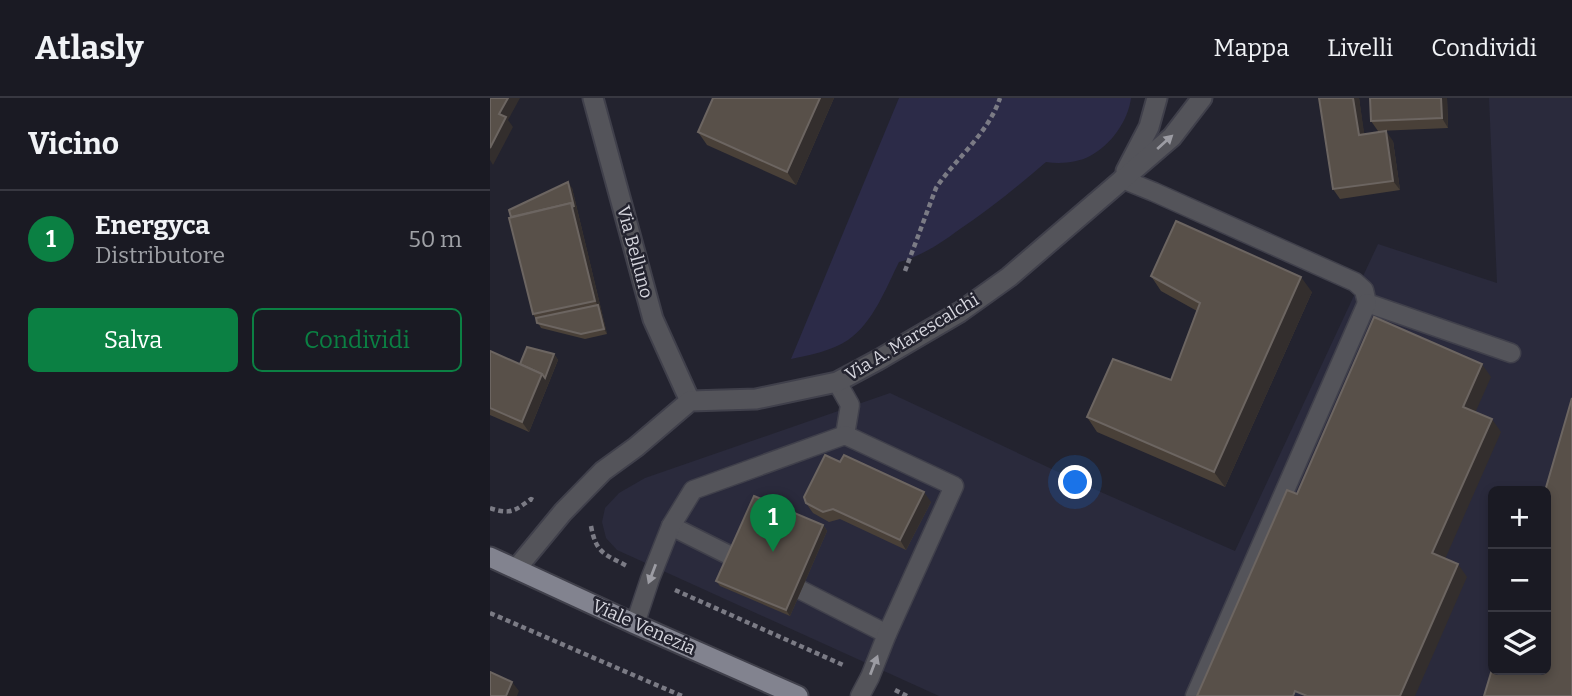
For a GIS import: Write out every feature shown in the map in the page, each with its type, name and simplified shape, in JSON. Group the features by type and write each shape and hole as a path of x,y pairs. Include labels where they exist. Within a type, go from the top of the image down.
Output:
{"main road":[{"name":"Viale Venezia","path":"490,557 798,696"}],"street":[{"name":"Via Belluno","path":"593,98 653,319 690,401"},
{"name":"Via A. Marescalchi","path":"690,401 756,399 837,382 960,312 1010,277 1122,180 1149,127 1157,98"},
{"path":"1122,180 1172,137 1202,98"},
{"path":"516,569 563,512 603,471 690,401"}],"lane":[{"path":"1122,180 1355,282 1364,290 1367,303 1195,696"},
{"path":"1367,303 1511,354"},
{"path":"837,382 850,405 845,435"},
{"path":"635,624 671,526 694,490 845,435 954,486 860,696"},
{"path":"671,526 887,634"}],"path":[{"path":"905,271 936,188 986,127 1000,98"},
{"path":"490,508 506,513 517,510 531,499 538,502"},
{"path":"591,525 593,539 602,553 650,579 907,696"},
{"path":"490,613 682,696"}],"shaded area":[{"path":"899,98 1131,98 1122,124 1105,146 1074,162 1046,162 946,239 923,253 899,262 872,315 848,340 828,350 791,359"},
{"path":"1489,98 1572,98 1572,696 939,696 617,550 606,538 602,522 605,508 619,493 645,478 890,393 1103,493 1235,551 1378,244 1497,283"}],"building":[{"path":"490,98 508,98 499,114 506,117 490,148"},
{"path":"713,98 820,98 787,172 698,132"},
{"path":"1319,98 1353,98 1359,135 1386,131 1393,181 1333,189"},
{"path":"1370,98 1441,98 1442,118 1371,121"},
{"path":"568,182 574,207 571,203 511,217 509,210"},
{"path":"571,203 595,301 533,314 509,218"},
{"path":"1176,221 1301,277 1214,472 1087,417 1113,359 1171,380 1200,303 1151,276"},
{"path":"598,305 604,329 581,334 537,323 536,318"},
{"path":"1374,317 1482,364 1463,407 1492,419 1432,553 1458,564 1400,696 1307,696 1295,691 1293,696 1197,696 1287,490 1297,494"},
{"path":"527,347 554,354 545,378 520,364"},
{"path":"490,351 542,374 522,422 490,408"},
{"path":"1572,398 1572,696 1484,696 1490,675 1551,675 1551,486 1546,486"},
{"path":"825,455 840,462 844,455 924,492 900,540 833,509 823,512 806,503 804,497"},
{"path":"754,496 823,525 786,610 716,581"},
{"path":"490,672 512,682 506,696 490,696"}],"place":[{"name":"Energyca","path":"773,552"}]}
